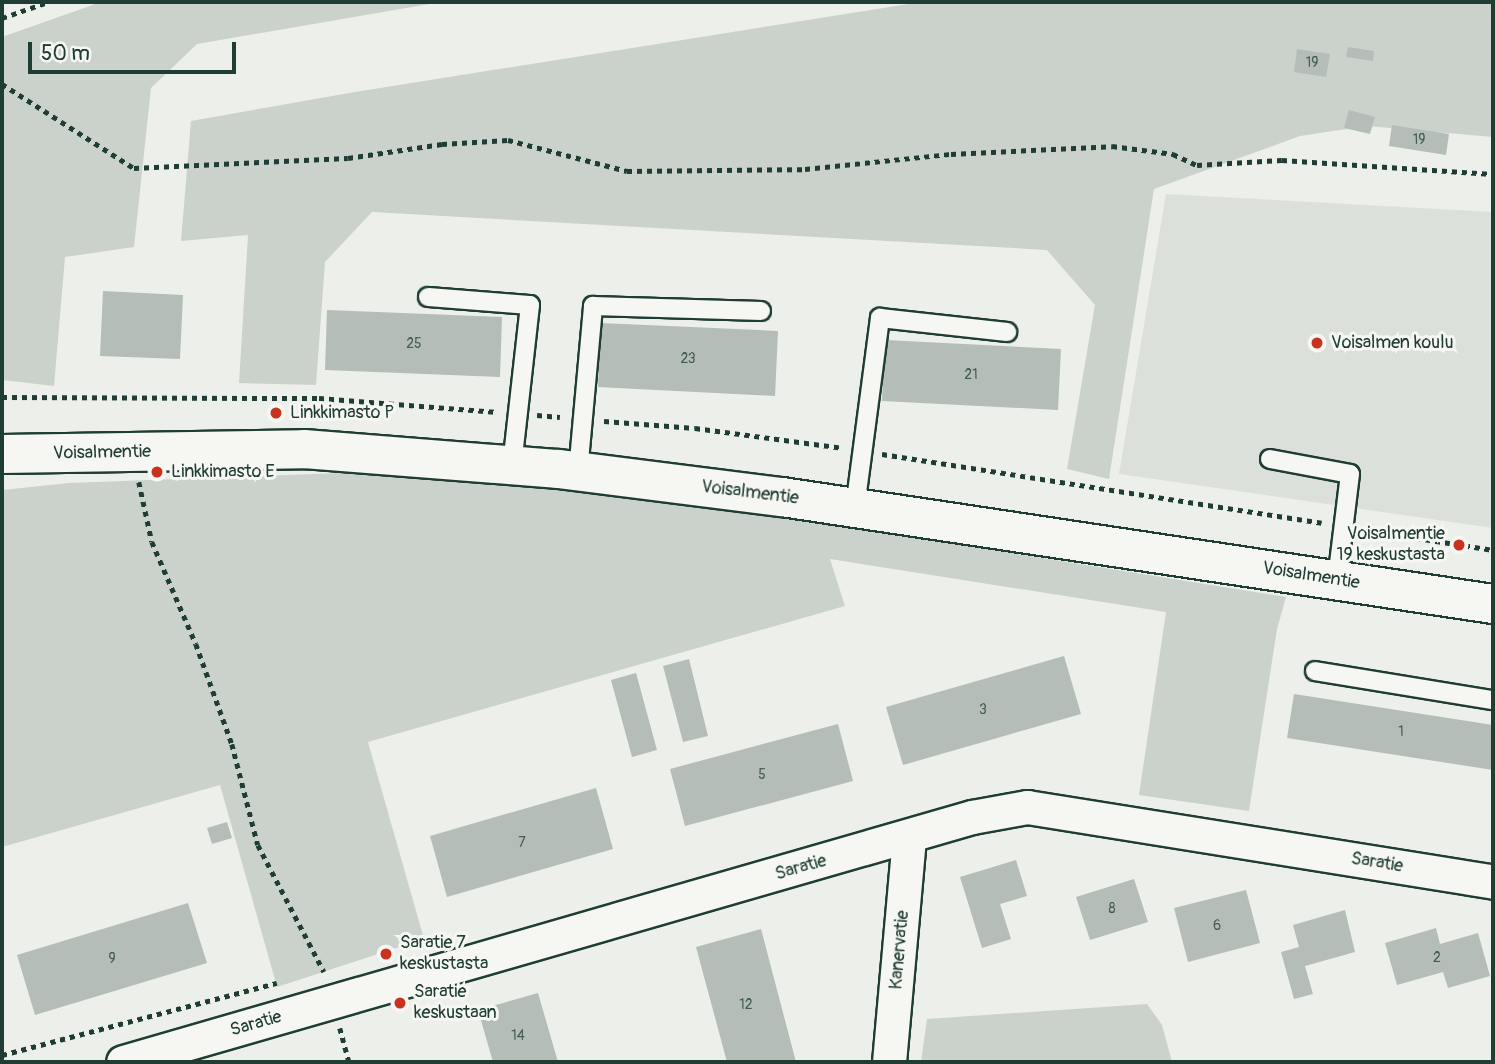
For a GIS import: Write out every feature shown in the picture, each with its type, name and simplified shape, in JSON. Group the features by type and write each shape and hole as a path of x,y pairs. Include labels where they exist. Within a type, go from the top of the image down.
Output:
{"street":[{"name":"Voisalmentie","path":"2,454 304,449 512,465 855,508 1493,604"},
{"name":"Saratie","path":"123,1062 972,817 1027,807 1493,881"},
{"name":"Kanervatie","path":"889,1062 909,837"}],"lane":[{"path":"428,297 530,305 512,465"},
{"path":"578,472 593,306 761,311"},
{"path":"855,508 880,318 1007,332"},
{"path":"1270,459 1350,474 1337,580"},
{"path":"1315,671 1493,700"}],"path":[{"path":"2,18 48,2"},
{"path":"2,84 134,168 348,158 442,144 508,140 627,171 805,169 951,153 1112,146 1172,154 1197,165 1282,160 1493,174"},
{"path":"2,397 319,398 695,428 863,451 1493,550"},
{"path":"138,474 152,542 196,644 232,744 258,845 324,971"}],"shaded area":[{"path":"101,2 441,2 197,44 151,88 134,247 65,257 54,386 2,380 2,37"},
{"path":"921,2 1493,2 1493,137 1367,126 1300,136 1154,189 1109,479 1067,469 1095,305 1047,250 372,212 325,262 316,385 239,383 248,235 181,241 191,121 355,92"},
{"name":"Voisalmen koulu","path":"1166,194 1493,212 1493,528 1119,474"},
{"path":"392,471 711,505 1286,597 1277,629 1249,811 1139,795 1166,612 830,559 845,606 368,742 424,939 277,987 220,785 2,847 2,490 69,483"},
{"path":"1147,1004 1162,1025 1172,1062 921,1062 927,1019"}],"building":[{"path":"1348,47 1374,51 1373,61 1346,57"},
{"path":"1297,49 1330,54 1326,77 1294,72"},
{"path":"1349,110 1375,117 1370,134 1344,128"},
{"path":"1392,125 1449,134 1446,155 1389,146"},
{"path":"103,291 183,295 180,359 100,356"},
{"path":"327,310 502,317 500,377 325,370"},
{"path":"601,323 778,331 775,396 598,387"},
{"path":"885,340 1061,349 1058,410 882,401"},
{"path":"1064,656 1081,714 903,765 886,707"},
{"path":"689,659 708,736 683,742 663,666"},
{"path":"636,673 657,750 632,757 611,680"},
{"path":"1294,694 1493,725 1493,770 1287,738"},
{"path":"838,724 853,781 685,826 670,769"},
{"path":"596,788 613,849 447,897 430,836"},
{"path":"227,822 232,838 212,844 207,828"},
{"path":"1016,860 1027,896 1000,904 1011,939 982,948 960,877"},
{"path":"1134,879 1148,922 1090,940 1076,897"},
{"path":"1246,890 1260,943 1188,962 1174,908"},
{"path":"188,903 207,963 35,1015 17,955"},
{"path":"1345,910 1355,952 1305,966 1313,994 1294,999 1281,952 1299,947 1293,925"},
{"path":"1436,928 1440,944 1478,933 1490,976 1448,988 1443,972 1397,985 1385,943"},
{"path":"761,929 796,1062 727,1062 696,947"},
{"path":"538,993 558,1062 493,1062 478,1010"}],"place":[{"name":"Voisalmen koulu","path":"1317,343"},
{"name":"Linkkimasto P","path":"276,413"},
{"name":"Linkkimasto E","path":"157,472"},
{"name":"Voisalmentie 19 keskustasta","path":"1459,545"},
{"name":"Saratie 7 keskustasta","path":"386,954"},
{"name":"Saratie keskustaan","path":"400,1003"}]}
